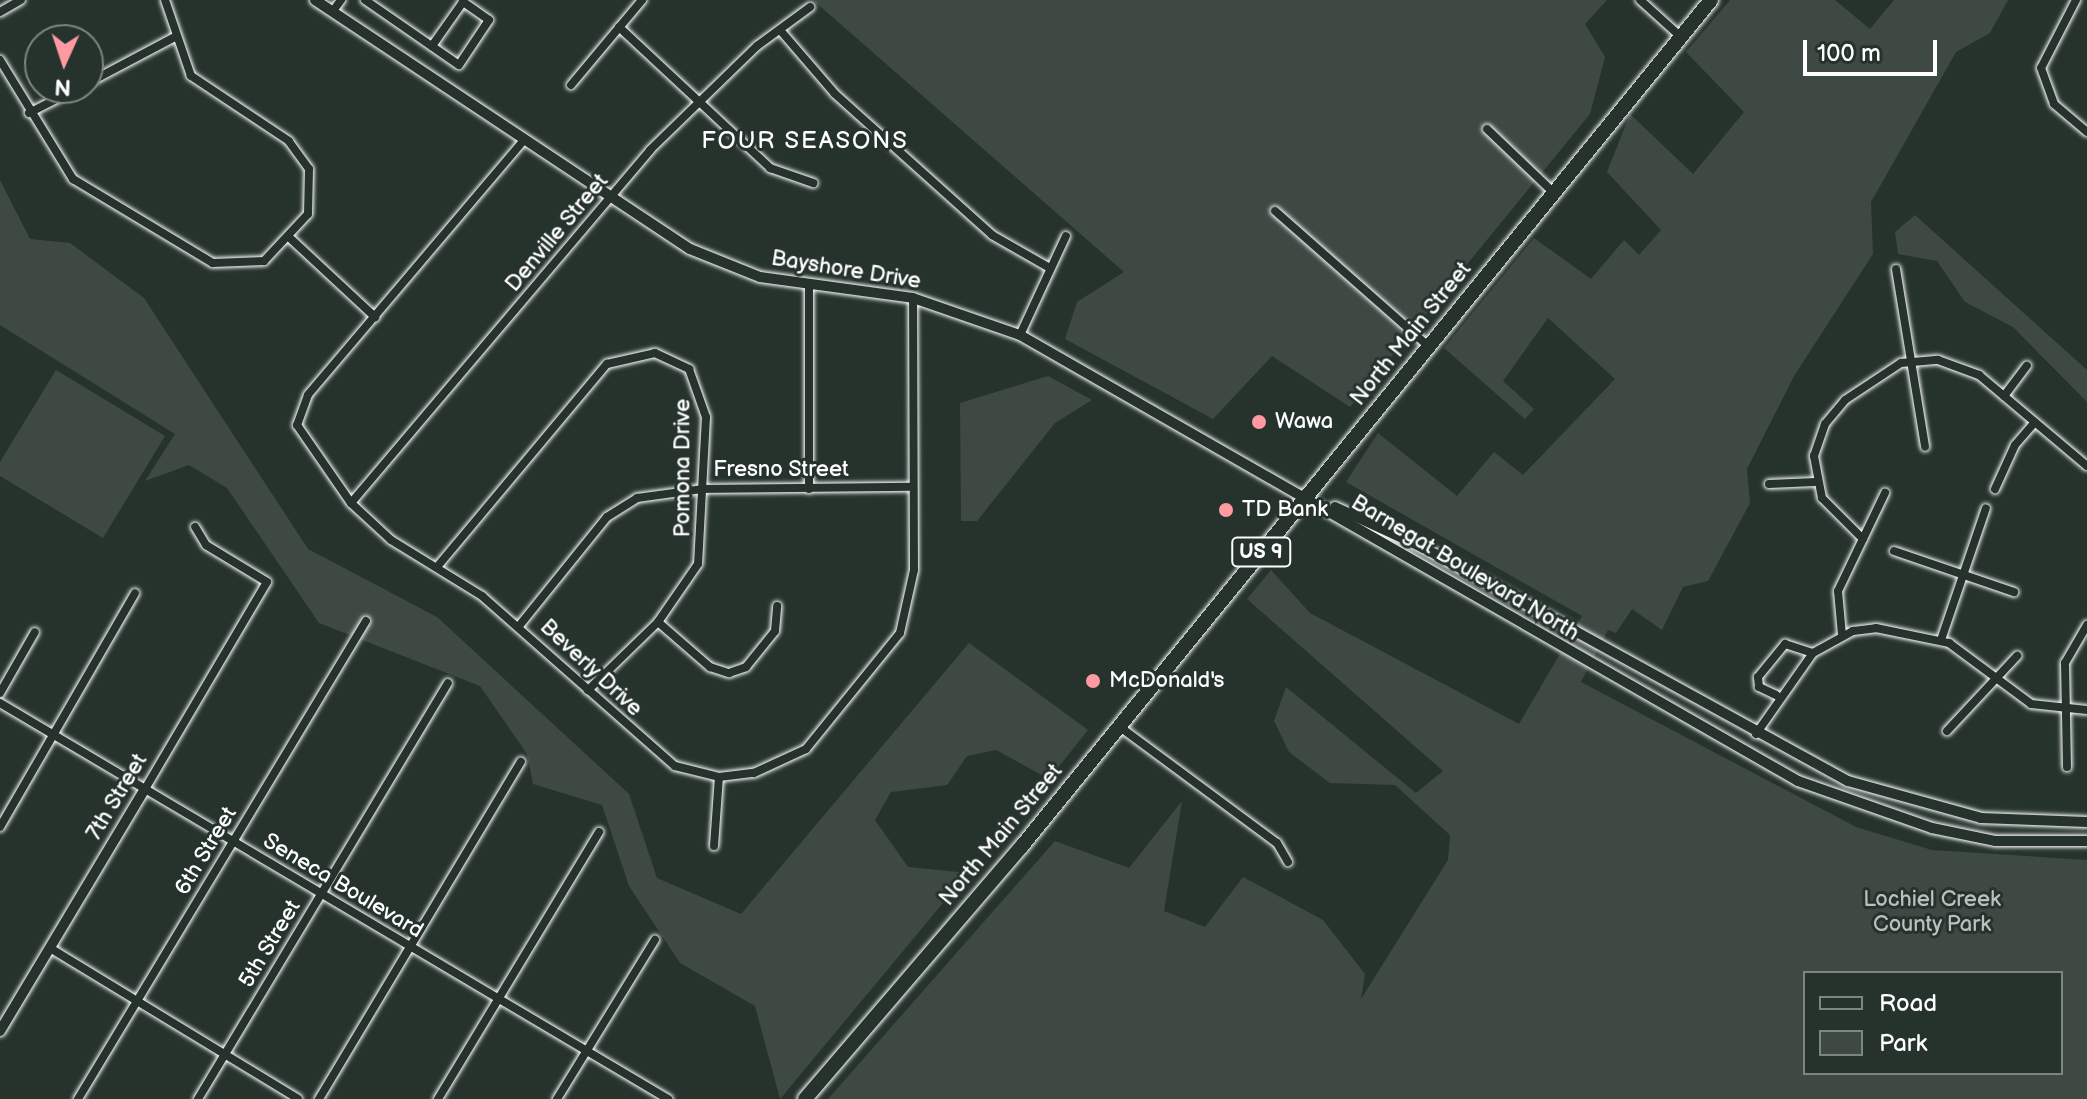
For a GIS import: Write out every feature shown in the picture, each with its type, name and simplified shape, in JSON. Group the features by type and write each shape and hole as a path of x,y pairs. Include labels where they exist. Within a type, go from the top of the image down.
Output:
{"highway":[{"name":"North Main Street","path":"805,1099 1120,727 1711,0"}],"street":[{"path":"0,12 21,0"},
{"path":"0,60 29,113 73,179 213,263 264,261 291,239 311,199 302,155 202,87 175,37 165,0"},
{"name":"Bayshore Drive","path":"315,0 612,199 710,259 809,289 913,298 1020,335 1308,495"},
{"path":"333,11 341,0"},
{"path":"365,0 459,65 489,20 463,2 432,46"},
{"path":"571,85 642,0"},
{"path":"1640,0 1681,37"},
{"path":"2076,0 2041,68 2054,104 2087,132"},
{"name":"Denville Street","path":"351,503 701,100 810,7"},
{"path":"619,27 701,100 770,168 813,183"},
{"path":"780,30 835,94 992,235 1048,267"},
{"path":"104,75 175,37"},
{"path":"29,113 47,104"},
{"path":"1487,129 1554,193"},
{"name":"Beverly Drive","path":"524,140 375,317 297,416 307,445 351,503 391,540 437,567 519,626 675,766 719,777 754,773 806,749 884,659 911,596 913,298"},
{"path":"1275,211 1428,346"},
{"path":"1020,335 1048,267 1066,236"},
{"path":"291,239 375,317"},
{"path":"1896,269 1925,447"},
{"path":"809,289 809,489"},
{"name":"Pomona Drive","path":"437,567 607,364 630,355 662,354 700,384 703,489 698,564 658,622 588,690"},
{"path":"1863,539 1838,520 1815,482 1825,424 1863,382 1911,361 1958,364 2004,396 2087,466"},
{"path":"2004,396 2027,366"},
{"path":"1995,489 2015,445 2035,422"},
{"path":"1769,484 1815,482"},
{"name":"Fresno Street","path":"519,626 622,505 657,492 911,487"},
{"path":"1842,635 1838,591 1885,493"},
{"name":"Barnegat Boulevard North","path":"1308,495 1424,548 1756,734 1848,781 1922,805 1981,818 2087,822"},
{"name":"Barnegat Boulevard North","path":"1308,495 1467,596 1836,798 1995,841 2087,841"},
{"path":"1941,640 1986,508"},
{"name":"7th Street","path":"2,1024 267,582 206,545 195,527"},
{"path":"1894,551 2014,592"},
{"path":"0,827 135,593"},
{"path":"658,622 710,667 729,673 746,667 775,631 777,606"},
{"name":"6th Street","path":"78,1099 366,621"},
{"path":"2067,767 2065,663 2087,625"},
{"path":"1756,734 1776,695 1813,653 1842,635 1899,628 1941,640 2031,704 2087,710"},
{"path":"0,693 35,632"},
{"path":"1776,695 1759,687 1758,677 1785,644 1813,653"},
{"path":"1947,731 2017,656"},
{"name":"5th Street","path":"198,1099 448,683"},
{"name":"Seneca Boulevard","path":"0,703 668,1099"},
{"path":"1120,727 1277,843 1288,862"},
{"path":"319,1099 521,762"},
{"path":"714,846 719,777"},
{"path":"438,1099 599,832"},
{"path":"557,1099 655,940"},
{"path":"50,948 298,1099"}],"green space":[{"path":"813,0 1607,0 1585,24 1605,57 1590,114 1350,407 1272,356 1213,419 1065,339 1077,302 1124,272"},
{"name":"Lochiel Creek County Park","path":"1730,0 1835,0 1870,29 1894,0 2008,0 1990,33 1956,52 1871,202 1873,254 1794,376 1747,469 1750,503 1708,581 1683,587 1662,630 1632,609 1616,633 1608,630 1581,682 1856,827 1932,850 2087,860 2087,1099 828,1099 1055,841 1129,868 1182,801 1164,911 1205,927 1243,877 1323,920 1365,974 1361,999 1448,860 1450,835 1395,785 1330,783 1289,752 1274,721 1286,687 1416,793 1443,771 1247,599 1271,570 1310,613 1519,724 1582,616 1346,482 1378,433 1457,496 1494,452 1523,475 1615,379 1548,318 1503,381 1534,409 1525,419 1444,348 1534,238 1591,279 1624,240 1639,255 1661,230 1607,172 1630,114 1693,174 1744,112 1686,52"},
{"path":"0,180 30,239 70,243 144,298 308,549 437,617 629,794 657,878 741,914 969,643 1088,730 1049,779 996,750 967,756 947,785 891,792 875,820 908,867 968,873 780,1099 755,1006 680,963 629,886 602,805 533,784 527,754 480,686 319,623 227,488 189,465 145,481 175,434 0,325"},
{"path":"1915,215 2087,370 2087,402 2013,327 1965,302 1937,261 1898,254 1895,232"},
{"path":"56,370 165,436 103,538 0,476 0,462"},
{"path":"1048,376 1092,400 1055,423 977,521 961,521 960,403"}],"place":[{"name":"Wawa","path":"1259,422"},
{"name":"TD Bank","path":"1226,510"},
{"name":"McDonald's","path":"1093,681"}],"district":[{"name":"FOUR SEASONS","path":"805,141"}]}
